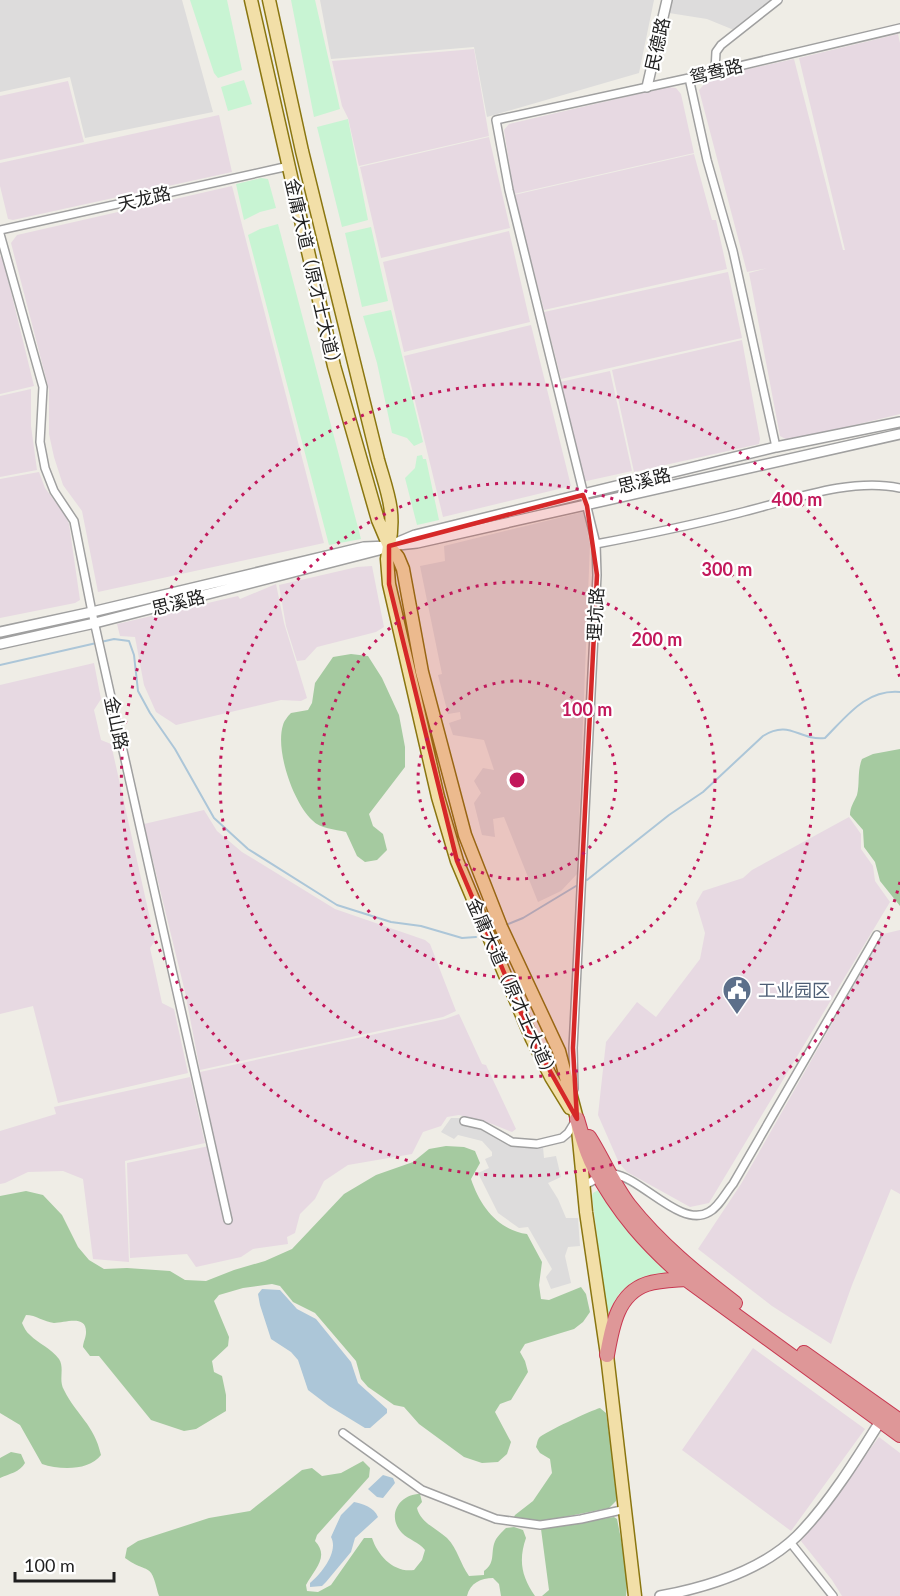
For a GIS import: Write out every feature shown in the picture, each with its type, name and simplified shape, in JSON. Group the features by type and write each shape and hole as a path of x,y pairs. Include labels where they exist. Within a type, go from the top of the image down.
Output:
{"highway":[{"path":"577,1119 629,1223 662,1258 686,1279 900,1435"},
{"path":"605,1176 651,1231 691,1269 749,1314 900,1421"},
{"path":"607,1355 614,1320 623,1301 646,1284 686,1279"}],"main road":[{"name":"金庸大道（原才士大道）","path":"251,0 334,366 378,520 405,575 422,672 465,835 502,930 558,1051 577,1119"},
{"name":"金庸大道（原才士大道）","path":"269,0 302,151 390,502 393,527 387,559 389,584 438,797 457,861 532,1039 551,1077 577,1119"},
{"path":"488,936 502,930"},
{"path":"577,1119 583,1186 607,1355 635,1596"}],"street":[{"name":"民德路","path":"647,87 667,0"},
{"path":"715,71 716,52 721,45 778,0"},
{"name":"鸳鸯路","path":"496,120 689,78 900,28"},
{"path":"689,78 707,160 733,251 776,447"},
{"name":"理坑路","path":"496,120 509,190 596,544 597,575 573,1048 577,1119"},
{"name":"天龙路","path":"0,232 289,166"},
{"name":"金山路","path":"0,232 43,387 40,442 45,468 54,491 75,521 92,612 228,1220"},
{"name":"思溪路","path":"0,644 95,623 366,555 415,535 776,447 900,422"},
{"name":"思溪路","path":"0,632 364,547 417,543 900,434"},
{"path":"596,544 679,528 851,486 884,485 900,488"},
{"path":"583,1186 605,1176 622,1176 688,1214 706,1214 713,1210 733,1184 877,935"},
{"path":"464,1121 482,1125 512,1142 537,1144 562,1138 577,1119"},
{"path":"660,1596 688,1591 746,1571 790,1542 831,1495 881,1420"},
{"path":"343,1433 422,1490 496,1520 540,1525 626,1509"},
{"path":"790,1542 833,1596"}],"highlighted area":[{"path":"583,495 587,506 597,575 573,1048 577,1119 532,1039 457,861 389,584 389,546"}],"shaded area":[{"path":"0,0 182,0 213,112 85,138 70,77 0,92"},
{"path":"320,0 654,0 639,73 487,117 474,47 331,59"},
{"path":"672,0 771,0 734,30 707,19 669,13"},
{"path":"898,34 900,43 900,414 789,441 780,436 749,273 768,268 747,272 699,90 711,77 794,59 843,250 845,250 799,58"},
{"path":"474,49 489,136 359,166 332,61"},
{"path":"68,81 84,142 0,160 0,96"},
{"path":"668,87 676,88 681,94 694,153 514,194 504,130 509,124"},
{"path":"219,115 232,172 13,220 8,219 0,186 0,163"},
{"path":"489,137 510,228 381,258 360,167"},
{"path":"694,154 712,220 716,220 727,269 544,310 514,195"},
{"path":"232,186 324,543 98,592 82,511 63,485 54,457 49,434 49,390 11,243 17,235"},
{"path":"509,231 530,322 404,352 383,262"},
{"path":"0,256 3,259 34,386 0,394"},
{"path":"728,272 742,338 561,379 544,312"},
{"path":"531,325 571,486 443,517 404,356"},
{"path":"742,340 759,444 634,472 612,370"},
{"path":"610,371 632,471 582,482 560,382"},
{"path":"31,389 31,426 37,470 0,477 0,396"},
{"path":"39,472 45,488 66,516 69,524 80,600 75,603 0,618 0,479"},
{"path":"583,512 590,544 577,874 561,891 538,902 504,817 493,819 495,837 482,835 474,803 481,793 474,781 483,768 494,770 484,740 453,735 449,723 461,719 460,712 448,714 438,675 442,674 420,566 445,561 444,546"},
{"path":"372,566 384,627 376,632 317,647 305,660 297,661 286,626 279,585 357,567"},
{"path":"276,584 284,623 307,698 301,701 281,700 176,725 156,712 144,685 135,637 120,636 117,624 238,596 240,599"},
{"path":"94,663 101,699 94,710 101,740 111,744 155,941 150,948 162,1003 174,1009 188,1073 58,1103 33,1006 0,1014 0,685"},
{"path":"204,810 217,831 242,852 335,909 425,940 430,944 456,1011 443,1017 200,1070 185,992 144,824"},
{"path":"849,817 861,834 861,849 873,866 875,881 890,902 709,1203 690,1207 627,1172 619,1163 598,1115 606,1042 637,1002 656,1017 700,959 705,933 696,903 703,891 743,878 752,870"},
{"path":"900,930 900,1194 891,1189 831,1344 772,1306 698,1249 741,1184 883,934"},
{"path":"459,1014 516,1129 512,1132 459,1115 447,1117 441,1126 423,1132 412,1154 348,1165 324,1181 315,1199 300,1214 295,1233 287,1237 288,1244 253,1249 241,1257 196,1267 187,1254 130,1258 127,1163 214,1145 200,1072 445,1019"},
{"path":"190,1077 205,1143 125,1161 129,1262 93,1259 83,1179 63,1171 28,1172 0,1184 0,1131 56,1114 54,1107"},
{"path":"451,1118 487,1124 488,1132 511,1145 543,1147 544,1158 556,1156 561,1177 548,1183 566,1218 578,1218 580,1246 568,1247 565,1256 571,1283 551,1289 546,1277 552,1269 528,1227 519,1228 498,1213 478,1173 489,1168 485,1159 492,1156 492,1152 482,1141 458,1135 454,1139 441,1132"},
{"path":"753,1348 865,1429 791,1531 682,1450"},
{"path":"879,1437 900,1453 900,1596 842,1596 801,1541"}],"green space":[{"path":"190,0 227,0 242,70 218,78 214,73"},
{"path":"291,0 315,0 340,109 314,117"},
{"path":"244,80 252,104 228,111 221,87"},
{"path":"348,119 368,220 342,227 317,127"},
{"path":"261,178 268,179 276,208 260,212 244,220 236,184"},
{"path":"278,224 361,539 329,545 248,235"},
{"path":"371,227 388,301 362,307 345,233"},
{"path":"391,310 423,442 414,446 407,438 392,433 377,363 363,316"},
{"path":"422,455 423,459 426,459 439,520 417,525 405,478 415,468 417,456"},
{"path":"351,654 368,656 382,678 399,715 405,747 405,767 369,814 373,826 383,834 387,850 377,860 365,862 357,856 346,832 319,825 305,812 292,789 281,748 281,736 286,719 291,713 308,710 312,703 315,683 333,657"},
{"path":"900,749 900,906 880,881 875,862 864,847 863,830 850,815 857,795 862,759 873,754"},
{"path":"446,1146 464,1147 475,1151 480,1163 471,1179 479,1198 492,1215 507,1228 527,1234 542,1262 539,1285 541,1299 549,1300 581,1287 586,1294 590,1312 574,1329 525,1344 520,1352 528,1372 511,1400 500,1404 495,1412 511,1442 507,1454 498,1462 482,1463 464,1457 419,1424 404,1407 394,1405 368,1387 361,1379 356,1361 315,1313 293,1302 280,1286 272,1284 243,1288 219,1295 214,1301 229,1337 228,1346 212,1361 214,1372 222,1376 226,1395 226,1411 196,1429 184,1431 151,1420 99,1356 90,1356 83,1347 86,1333 83,1323 74,1321 54,1323 26,1315 22,1323 27,1332 59,1359 62,1386 94,1435 101,1455 89,1464 74,1468 42,1464 20,1425 0,1413 0,1196 26,1191 43,1195 62,1215 78,1247 89,1260 104,1269 170,1271 185,1280 206,1281 265,1261 292,1249 344,1194 376,1175 413,1162 429,1149"},
{"path":"600,1189 665,1267 666,1272 663,1275 629,1285 619,1294 607,1315 592,1196"},
{"path":"600,1408 606,1413 618,1493 616,1501 609,1508 544,1521 513,1519 533,1501 552,1473 550,1459 540,1453 536,1447 539,1438 549,1431"},
{"path":"11,1452 21,1454 25,1463 17,1471 0,1478 0,1458"},
{"path":"363,1461 370,1468 369,1477 317,1535 315,1541 321,1558 306,1585 307,1591 318,1592 331,1585 364,1538 372,1538 378,1551 394,1566 414,1570 422,1560 425,1550 402,1533 397,1526 395,1513 397,1507 406,1498 420,1494 422,1502 417,1508 419,1513 425,1521 451,1542 469,1576 484,1575 484,1571 491,1562 495,1541 506,1528 514,1527 523,1530 526,1538 522,1554 524,1575 535,1596 501,1596 499,1584 493,1578 477,1582 467,1596 159,1596 151,1572 125,1558 127,1548 138,1541 209,1518 250,1511 302,1470 312,1468 322,1476 341,1473"},
{"path":"614,1517 617,1519 624,1558 626,1596 542,1596 549,1590 541,1529"}],"water":[{"path":"262,1289 280,1290 297,1309 316,1319 351,1362 358,1383 387,1409 387,1413 370,1428 365,1428 308,1390 298,1360 291,1352 271,1339 258,1294"},
{"path":"383,1475 393,1478 395,1483 383,1498 377,1497 368,1489"},
{"path":"354,1502 371,1508 378,1517 355,1538 351,1552 326,1582 322,1586 310,1587 310,1583 324,1568 331,1556 333,1543 331,1537 341,1515"}],"waterway":[{"path":"0,665 114,639 129,641 134,655 138,691 150,713 175,749 214,818 248,849 337,905 391,922 421,926 462,938 476,937"},
{"path":"587,880 669,815 703,792 763,736 772,731 788,730 808,737 825,738 849,713 867,699 888,692 900,692"},
{"path":"506,925 523,918 576,886"}],"place":[{"name":"工业园区","path":"737,1016"}]}
